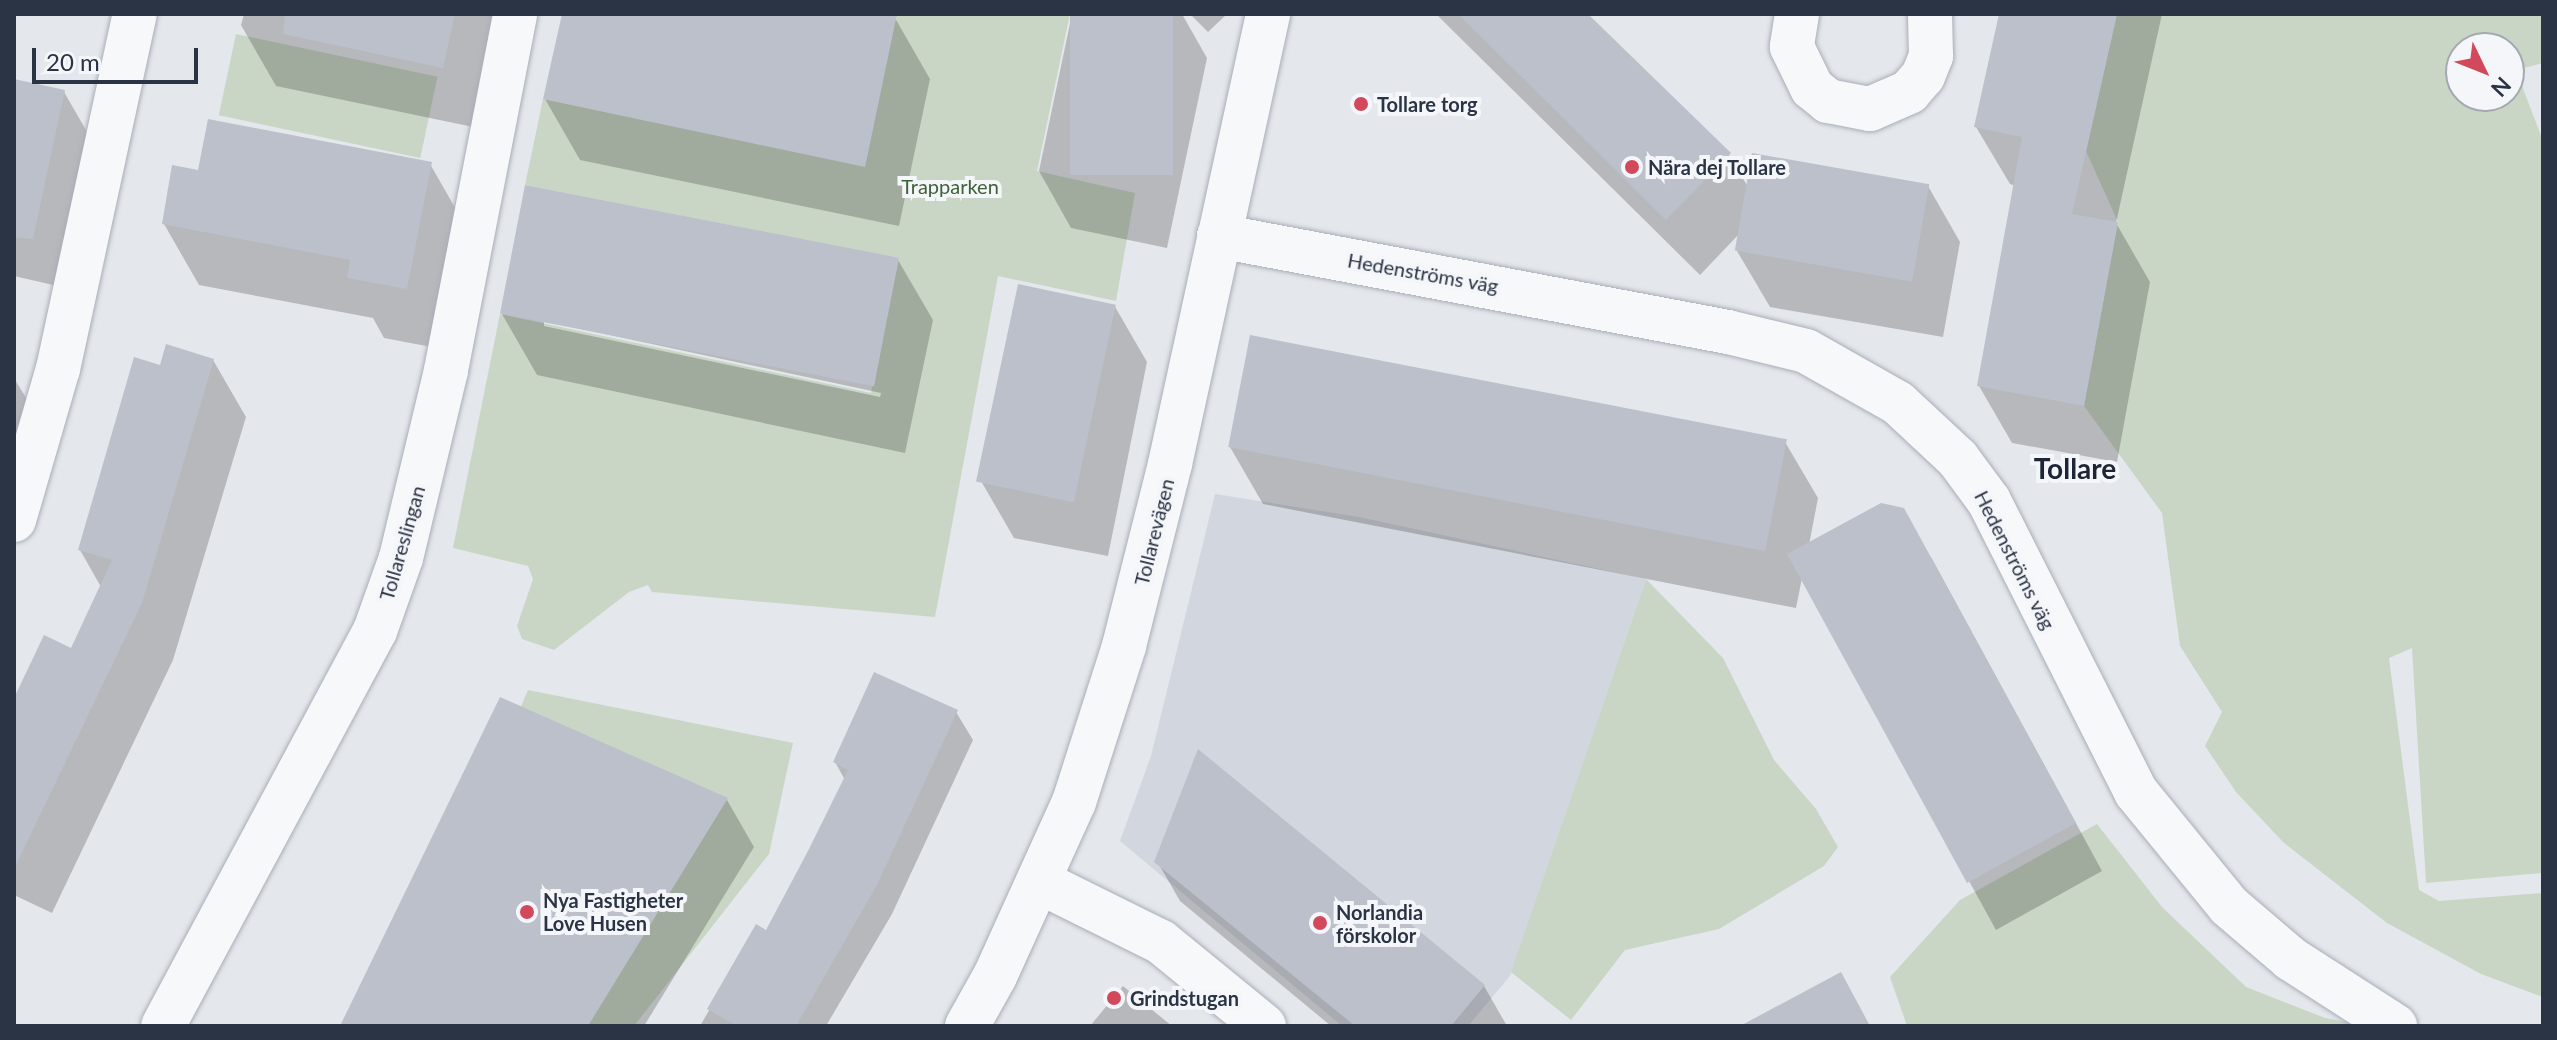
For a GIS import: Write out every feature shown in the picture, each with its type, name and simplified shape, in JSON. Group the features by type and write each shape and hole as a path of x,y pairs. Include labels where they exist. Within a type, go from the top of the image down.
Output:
{"street":[{"path":"14,520 58,369 135,14"},
{"name":"Tollareslingan","path":"163,1026 375,631 401,558 446,370 515,14"},
{"name":"Tollarevägen","path":"967,1026 1040,882 1074,802 1124,646 1268,14"},
{"path":"1797,14 1792,47 1798,69 1812,88 1849,108 1870,109 1909,92 1923,76 1934,21"},
{"name":"Hedenströms väg","path":"1219,236 1728,332 1806,351 1898,403 1958,459 1989,501 2136,792 2229,906 2291,959 2395,1026"},
{"path":"1040,882 1161,942 1264,1026"}],"shaded area":[{"path":"1215,494 1359,517 1646,579 1510,976 1468,1026 1342,1026 1120,841 1151,756"}],"green space":[{"name":"Trapparken","path":"884,14 1070,14 1037,171 1135,193 1116,301 998,276 935,617 652,592 648,585 629,592 554,650 522,639 517,626 533,579 528,566 453,548 500,314 871,393 899,258 525,185 543,99 865,166 896,17"},
{"path":"2117,14 2543,14 2543,63 2525,68 2525,32 2445,32 2445,112 2525,112 2525,94 2543,141 2543,873 2426,883 2412,648 2389,658 2419,890 2439,901 2543,893 2543,997 2481,974 2387,923 2284,843 2236,792 2205,746 2222,712 2180,646 2162,513 2084,406 2118,222 2086,151"},
{"path":"236,34 437,77 420,158 219,115"},
{"path":"1646,579 1723,658 1774,760 1816,809 1838,847 1824,866 1719,929 1625,950 1571,1020 1511,972"},
{"name":"Nya Fastigheter Love Husen","path":"528,690 793,743 769,854 634,1026 354,1026 507,739"},
{"path":"2097,824 2162,907 2246,987 2325,1018 2370,1026 1907,1026 1890,977 1960,900"}],"building":[{"path":"285,14 455,14 443,68 283,34"},
{"path":"562,14 897,14 865,167 543,99"},
{"path":"1070,14 1173,14 1173,175 1070,175"},
{"path":"1458,14 1588,14 1731,153 1666,220"},
{"path":"1999,14 2117,14 2072,214 2118,222 2084,406 1977,386 2022,137 1974,127"},
{"path":"14,79 65,90 33,239 14,237"},
{"path":"208,119 432,162 407,289 347,278 350,260 162,224 172,165 198,170"},
{"path":"1752,153 1929,184 1912,282 1735,250"},
{"path":"525,185 899,258 874,386 500,314"},
{"path":"1018,284 1116,305 1074,502 976,482"},
{"path":"1250,335 1787,439 1765,551 1228,447"},
{"path":"166,344 214,359 142,603 14,869 14,698 44,635 71,648 112,560 78,550 134,357 160,365"},
{"path":"1881,503 1904,508 2076,823 1967,883 1787,554"},
{"path":"874,672 958,710 877,885 796,1026 737,1026 707,1009 756,924 766,930 808,851 848,770 833,762"},
{"name":"Nya Fastigheter Love Husen","path":"500,697 728,798 588,1026 340,1026"},
{"name":"Norlandia förskolor","path":"1198,749 1485,985 1451,1026 1355,1026 1154,862"},
{"path":"1841,972 1870,1026 1740,1026"}],"place":[{"name":"Tollare torg","path":"1361,104"},
{"name":"Nära dej Tollare","path":"1632,167"},
{"name":"Nya Fastigheter Love Husen","path":"527,912"},
{"name":"Norlandia förskolor","path":"1320,923"},
{"name":"Grindstugan","path":"1114,998"}],"district":[{"name":"Tollare","path":"2075,468"}]}
